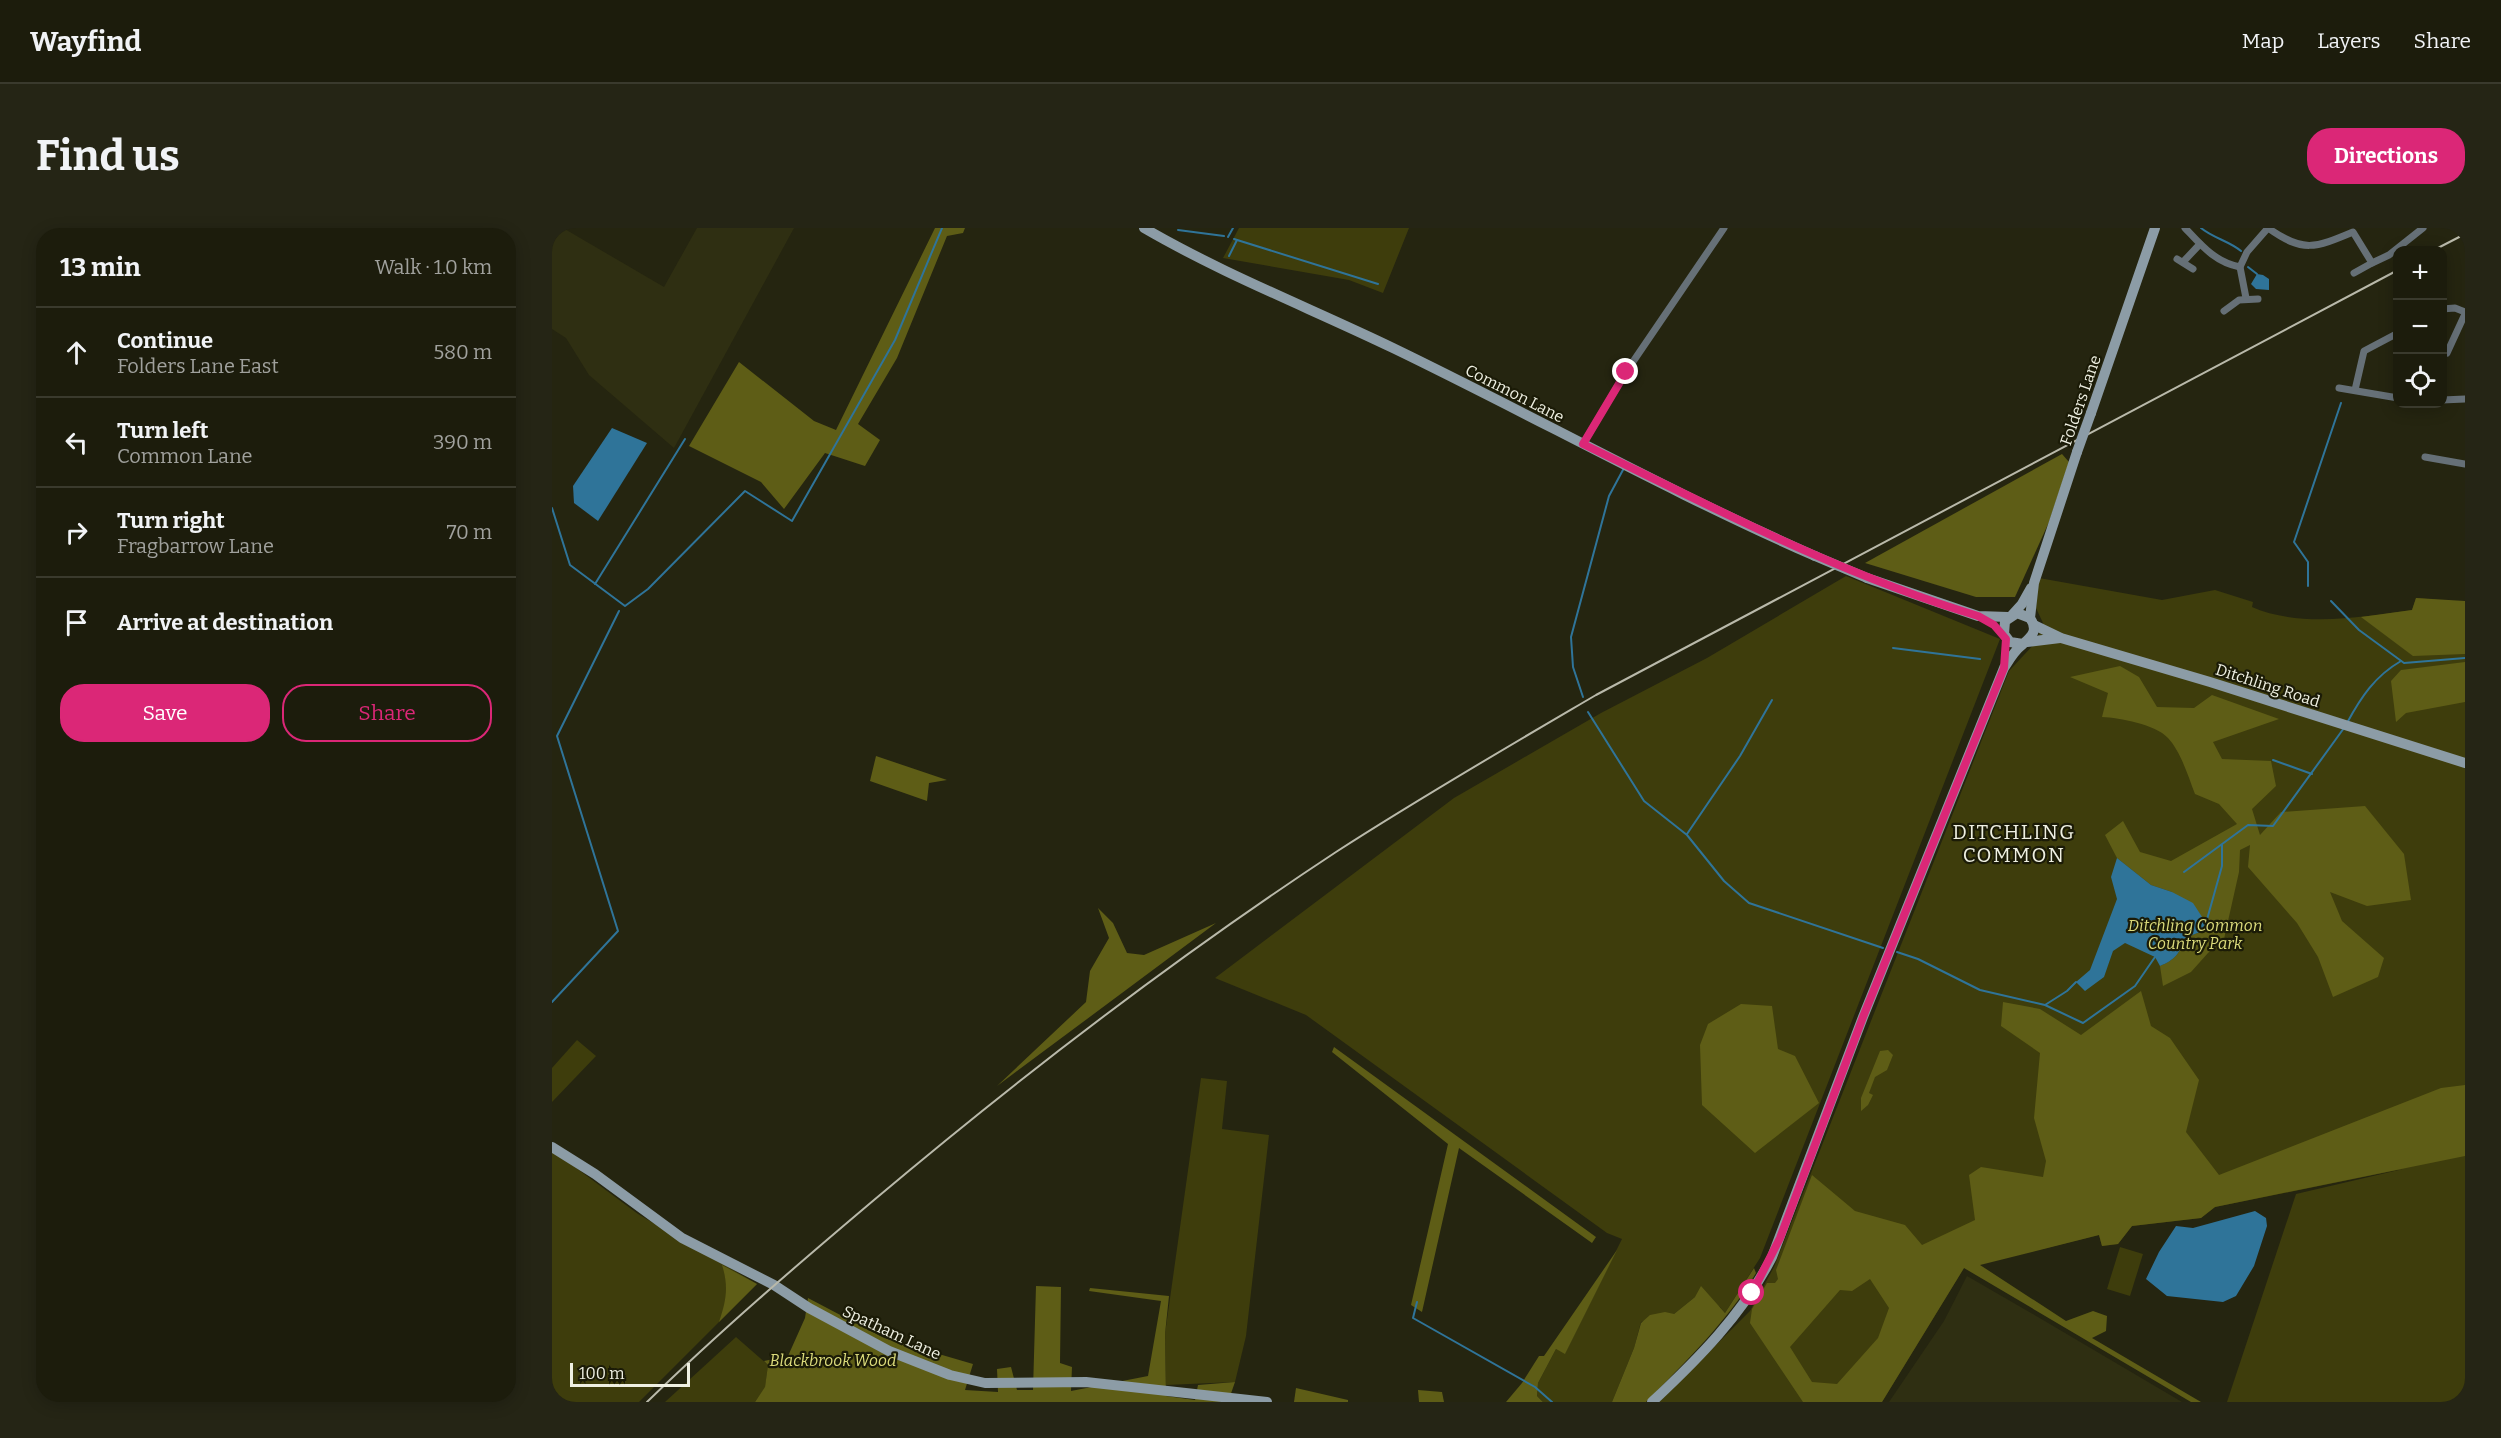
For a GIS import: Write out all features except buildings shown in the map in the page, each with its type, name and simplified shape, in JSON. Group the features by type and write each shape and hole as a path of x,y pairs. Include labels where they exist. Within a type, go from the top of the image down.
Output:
{"main road":[{"name":"Common Lane","path":"1144,228 1217,266 1393,348 1583,444 1815,556 1867,578 1978,616 1994,625 2005,637"},
{"name":"Folders Lane","path":"2010,616 2022,604 2034,583 2155,228"},
{"name":"Folders Lane","path":"2032,621 2034,583"},
{"path":"1652,1402 1733,1318 1752,1293 1772,1257 1863,1017 2004,668 2034,633 2032,621 2021,614 2010,616 2003,625 2004,668"},
{"name":"Common Lane","path":"1978,616 2010,616"},
{"name":"Ditchling Road","path":"2032,621 2061,638 2210,681 2465,763"},
{"path":"2005,637 2014,644 2025,643"},
{"name":"Ditchling Road","path":"2025,643 2061,638"},
{"name":"Spatham Lane","path":"552,1147 595,1174 682,1238 774,1285 809,1308 889,1351 950,1375 985,1383 1086,1382 1267,1402"}],"street":[{"path":"1583,444 1626,372 1724,228"},
{"path":"2185,228 2218,259 2240,267"},
{"path":"2246,298 2240,267 2247,252 2268,228 2295,244 2306,247 2323,245 2353,230 2372,263"},
{"path":"2354,273 2389,255 2423,228"},
{"path":"2193,269 2180,260 2200,244"},
{"path":"2224,311 2231,304 2246,298 2258,299"},
{"path":"2447,309 2455,308 2465,313 2447,353"},
{"path":"2355,390 2364,351 2393,335"},
{"path":"2339,388 2393,397"},
{"path":"2447,400 2465,399"},
{"path":"2425,457 2465,464"}],"shaded area":[{"path":"552,228 563,228 664,287 697,228 794,228 674,448 589,375 566,338 552,329"},
{"path":"1967,1276 2182,1402 1889,1402 1944,1321"}],"green space":[{"path":"935,228 965,228 963,233 947,236 897,358 858,424 880,440 865,466 825,453 784,509 761,482 689,446 739,362 814,421 836,430"},
{"path":"1239,228 1409,228 1383,293 1349,280 1223,258"},
{"path":"2062,454 2069,462 2049,522 2015,597 1976,597 1865,563"},
{"path":"1846,576 2000,639 1760,1258 1725,1313 1720,1307 1695,1297 1674,1314 1641,1322 1634,1348 1612,1402 1543,1402 1537,1396 1538,1383 1556,1349 1565,1353 1622,1239 1607,1233 1306,1015 1215,978 1454,798 1601,713 1707,658"},
{"name":"Ditchling Common Country Park","path":"2039,578 2162,600 2215,590 2253,602 2252,607 2271,613 2311,619 2352,618 2412,610 2416,598 2465,602 2465,1402 2227,1402 2296,1194 2403,1169 2215,1207 2201,1218 2132,1226 2118,1244 2102,1246 2099,1235 1964,1268 1882,1402 1659,1402 1750,1311 1774,1267 2009,671 2036,642 2043,623 2036,608"},
{"path":"2416,598 2465,601 2465,654 2413,656 2361,617 2412,610"},
{"path":"2465,662 2465,702 2406,713 2396,722 2391,681 2401,670"},
{"path":"2120,666 2139,677 2157,707 2194,708 2212,695 2279,719 2213,742 2222,759 2271,761 2276,786 2252,809 2260,835 2281,812 2365,806 2404,854 2411,900 2367,906 2330,892 2342,921 2384,958 2378,977 2333,997 2318,957 2297,923 2248,867 2250,845 2240,850 2239,872 2224,939 2191,972 2163,986 2160,966 2176,955 2185,938 2200,932 2172,892 2151,885 2117,858 2105,835 2123,821 2140,852 2171,861 2237,824 2219,804 2195,794 2180,757 2168,738 2146,725 2102,717 2108,693 2070,677"},
{"path":"876,756 947,780 929,783 927,801 870,781"},
{"path":"1098,908 1113,923 1127,953 1144,955 1216,923 997,1086 1086,1002 1090,971 1109,938"},
{"path":"2141,991 2151,1026 2170,1038 2199,1080 2186,1132 2219,1175 2441,1088 2465,1085 2465,1156 2215,1207 2201,1218 2132,1226 2118,1244 2102,1246 2099,1235 1980,1265 2066,1321 2093,1311 2107,1316 2106,1331 2092,1338 2201,1402 2191,1402 1964,1268 1882,1402 1803,1402 1750,1323 1752,1309 1767,1283 1775,1283 1778,1279 1776,1270 1812,1175 1855,1211 1905,1225 1922,1245 1975,1220 1969,1175 1981,1167 2043,1177 2046,1161 2034,1118 2040,1053 2001,1026 2003,1002 2040,1009 2081,1035","holes":["1870,1279 1889,1308 1878,1338 1837,1384 1812,1382 1790,1347 1840,1290 1852,1291"]},
{"path":"1741,1004 1772,1006 1778,1049 1795,1056 1819,1103 1755,1153 1702,1105 1700,1045 1708,1024"},
{"path":"577,1040 596,1056 552,1102 552,1068"},
{"path":"1334,1047 1596,1237 1592,1243 1459,1148 1422,1312 1411,1305 1448,1144 1332,1052"},
{"path":"1888,1050 1893,1055 1887,1070 1875,1077 1869,1093 1873,1095 1868,1105 1861,1111 1861,1098 1880,1051"},
{"path":"1201,1078 1227,1081 1222,1129 1269,1135 1246,1336 1235,1382 1166,1385 1165,1334"},
{"path":"552,1150 638,1214 757,1284 639,1402 552,1402"},
{"path":"2120,1247 2143,1254 2130,1296 2107,1289"},
{"path":"1617,1250 1565,1354 1556,1349 1538,1383 1537,1396 1543,1402 1506,1402 1522,1383 1539,1356 1544,1356"},
{"path":"722,1265 757,1284 719,1322 726,1294"},
{"path":"1754,1268 1756,1273 1745,1291 1719,1325 1646,1402 1612,1402 1634,1348 1641,1323 1650,1315 1665,1312 1674,1314 1695,1297 1701,1286 1725,1313"},
{"name":"Blackbrook Wood","path":"1036,1286 1061,1287 1060,1363 1072,1367 1071,1391 1148,1376 1161,1301 1089,1291 1090,1288 1169,1296 1165,1334 1166,1396 1195,1400 1198,1385 1235,1382 1228,1402 755,1402 765,1387 768,1365 764,1361 788,1356 805,1318 808,1298 884,1338 973,1364 965,1390 998,1392 997,1369 1011,1367 1017,1390 1033,1390"},
{"path":"736,1337 768,1365 765,1388 755,1402 665,1402"},
{"path":"1296,1388 1348,1400 1348,1402 1294,1402"},
{"path":"1418,1390 1442,1392 1444,1402 1419,1402"}],"water":[{"path":"2257,274 2269,279 2269,290 2256,289 2251,284"},
{"path":"612,428 647,443 598,521 574,503 573,486"},
{"path":"2117,858 2151,885 2172,892 2193,903 2206,923 2200,932 2185,938 2179,952 2170,961 2160,966 2155,957 2125,943 2113,951 2104,977 2085,991 2076,982 2090,970 2117,899 2111,877"},
{"path":"2255,1211 2266,1218 2267,1226 2254,1266 2236,1296 2223,1302 2167,1296 2146,1279 2159,1252 2176,1226 2193,1228"}],"waterway":[{"path":"552,508 570,565 625,606 648,589 745,491 792,521 895,340 942,228"},
{"path":"1228,237 1233,228"},
{"path":"2201,228 2241,251"},
{"path":"1178,230 1224,236"},
{"path":"1234,239 1378,284"},
{"path":"1229,256 1237,240"},
{"path":"2248,267 2257,274"},
{"path":"2308,586 2308,562 2294,542 2341,403"},
{"path":"595,584 685,439"},
{"path":"1583,697 1573,667 1571,637 1609,496 1624,468"},
{"path":"2331,601 2359,630 2404,663 2465,658"},
{"path":"552,1002 618,931 557,736 619,611"},
{"path":"1893,648 1980,659"},
{"path":"2347,723 2370,688 2384,673 2401,661"},
{"path":"1687,834 1740,756 1772,700"},
{"path":"1588,712 1644,801 1687,835 1724,881 1749,903 1883,948"},
{"path":"2184,872 2248,825 2273,826 2344,728"},
{"path":"2273,760 2312,774"},
{"path":"2206,923 2222,866 2222,845"},
{"path":"1897,952 1918,959 1980,990 2045,1005 2083,1023 2135,986 2155,957"},
{"path":"2045,1005 2067,991 2076,982"},
{"path":"1417,1302 1413,1318 1535,1387 1552,1402"}],"railway":[{"path":"2442,246 2465,234"},
{"path":"647,1402 702,1350 874,1200 1042,1063 1158,976 1336,852 1596,695 2393,273"}],"district":[{"name":"DITCHLING COMMON","path":"2014,844"}],"route":[{"path":"1626,372 1583,444 1815,556 1867,578 1978,616 1994,625 2006,639 2004,668 1863,1017 1780,1238 1752,1293"}]}
